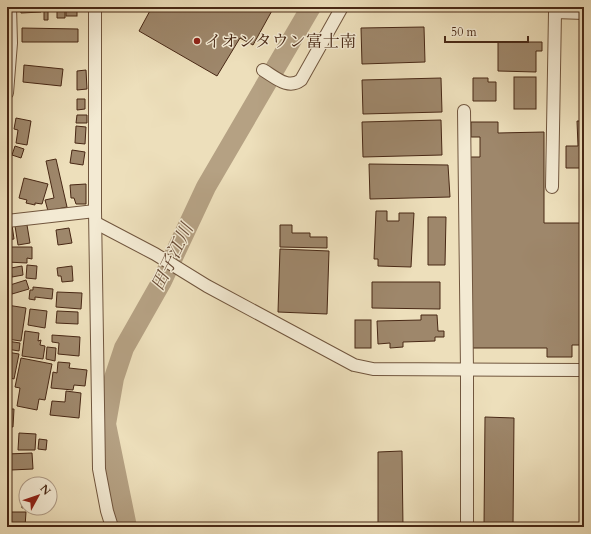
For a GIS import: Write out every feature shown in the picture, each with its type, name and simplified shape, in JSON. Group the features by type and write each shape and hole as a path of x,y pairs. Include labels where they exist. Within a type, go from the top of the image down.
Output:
{"street":[{"path":"7,93 11,43 10,7"},
{"path":"95,7 99,469 107,511 112,527"},
{"path":"263,70 288,85 297,83 301,80 342,7"},
{"path":"552,187 556,12 584,13"},
{"path":"464,111 468,370 467,527"},
{"path":"7,221 96,217 207,286 354,365 373,369 584,370"}],"building":[{"path":"20,7 41,7 41,12 21,13"},
{"path":"44,7 65,7 65,18 57,18 57,11 48,11 48,20 44,20"},
{"path":"66,7 77,7 77,16 66,16"},
{"name":"イオンタウン富士南","path":"152,7 274,7 253,45 240,38 217,76 139,31"},
{"path":"424,27 425,62 362,64 361,28"},
{"path":"22,28 78,29 78,42 22,42"},
{"path":"498,42 542,42 542,51 536,51 536,72 498,71"},
{"path":"24,65 63,69 61,86 23,82"},
{"path":"86,70 87,89 77,90 77,71"},
{"path":"514,77 536,77 536,109 514,109"},
{"path":"441,78 442,112 363,114 362,80"},
{"path":"473,78 488,78 488,82 496,82 496,101 473,101"},
{"path":"77,99 85,99 85,109 77,110"},
{"path":"77,115 87,115 87,123 76,123"},
{"path":"16,118 31,121 27,145 16,143 18,130 14,129"},
{"path":"441,120 442,155 363,157 362,122"},
{"path":"577,121 584,121 584,168 566,168 566,146 578,146"},
{"path":"471,122 498,122 498,133 544,132 544,223 584,223 584,345 572,345 572,357 547,357 547,348 471,348 470,157 480,157 480,137 471,137"},
{"path":"76,126 86,127 85,144 75,143"},
{"path":"15,146 24,149 21,158 12,155"},
{"path":"72,150 85,152 83,165 70,163"},
{"path":"56,159 67,207 48,211 45,200 54,198 46,161"},
{"path":"369,164 448,165 450,197 370,199"},
{"path":"24,178 48,184 42,204 35,203 35,205 26,203 27,200 19,198"},
{"path":"86,184 86,204 76,204 74,198 71,198 70,185"},
{"path":"376,211 387,211 387,221 399,221 399,213 414,213 411,267 378,266 378,259 374,259"},
{"path":"428,217 446,217 445,265 428,265"},
{"path":"7,225 12,225 14,239 7,240"},
{"path":"27,225 30,243 18,245 15,226"},
{"path":"280,225 292,225 292,233 310,233 310,237 327,237 327,248 280,247"},
{"path":"69,228 72,243 58,245 56,230"},
{"path":"7,247 32,247 32,259 27,258 27,263 7,262"},
{"path":"280,249 329,251 327,314 278,312"},
{"path":"27,265 37,266 36,279 26,278"},
{"path":"22,266 23,275 12,277 11,268"},
{"path":"72,266 73,281 62,282 61,276 58,276 57,268"},
{"path":"26,280 29,289 12,294 10,285"},
{"path":"372,282 440,282 440,309 372,308"},
{"path":"33,287 53,289 52,299 35,297 35,300 29,299 30,290 33,290"},
{"path":"57,292 82,293 81,309 56,307"},
{"path":"7,305 26,308 21,341 7,339"},
{"path":"30,309 47,311 45,328 28,325"},
{"path":"57,311 78,312 78,324 56,323"},
{"path":"421,315 437,315 438,331 444,331 444,337 435,337 435,341 403,342 403,347 390,348 390,343 378,344 377,321 421,320"},
{"path":"355,320 371,320 371,348 355,348"},
{"path":"25,331 39,333 38,341 41,340 40,345 45,346 43,359 22,356"},
{"path":"52,335 80,337 79,356 58,354 59,343 52,342"},
{"path":"7,341 20,343 19,351 7,349"},
{"path":"47,347 56,348 55,361 46,359"},
{"path":"7,352 19,354 14,379 7,377"},
{"path":"21,358 52,364 45,400 39,399 37,410 17,406 20,388 15,387"},
{"path":"58,362 70,363 69,368 87,370 85,386 74,385 73,390 51,388 53,372 57,373"},
{"path":"66,391 81,393 79,418 50,415 52,401 65,402"},
{"path":"7,409 14,409 13,427 7,426"},
{"path":"485,417 514,418 513,527 484,527"},
{"path":"19,433 36,434 35,450 18,450"},
{"path":"39,439 47,440 46,450 38,449"},
{"path":"402,451 403,527 378,527 378,452"},
{"path":"32,453 33,469 11,470 10,466 7,466 7,454"},
{"path":"10,512 18,512 18,516 26,516 25,527 9,527"}],"waterway":[{"name":"田子江川","path":"127,527 106,424 114,378 124,348 162,281 206,187 311,7"}],"place":[{"name":"イオンタウン富士南","path":"197,41"}]}
